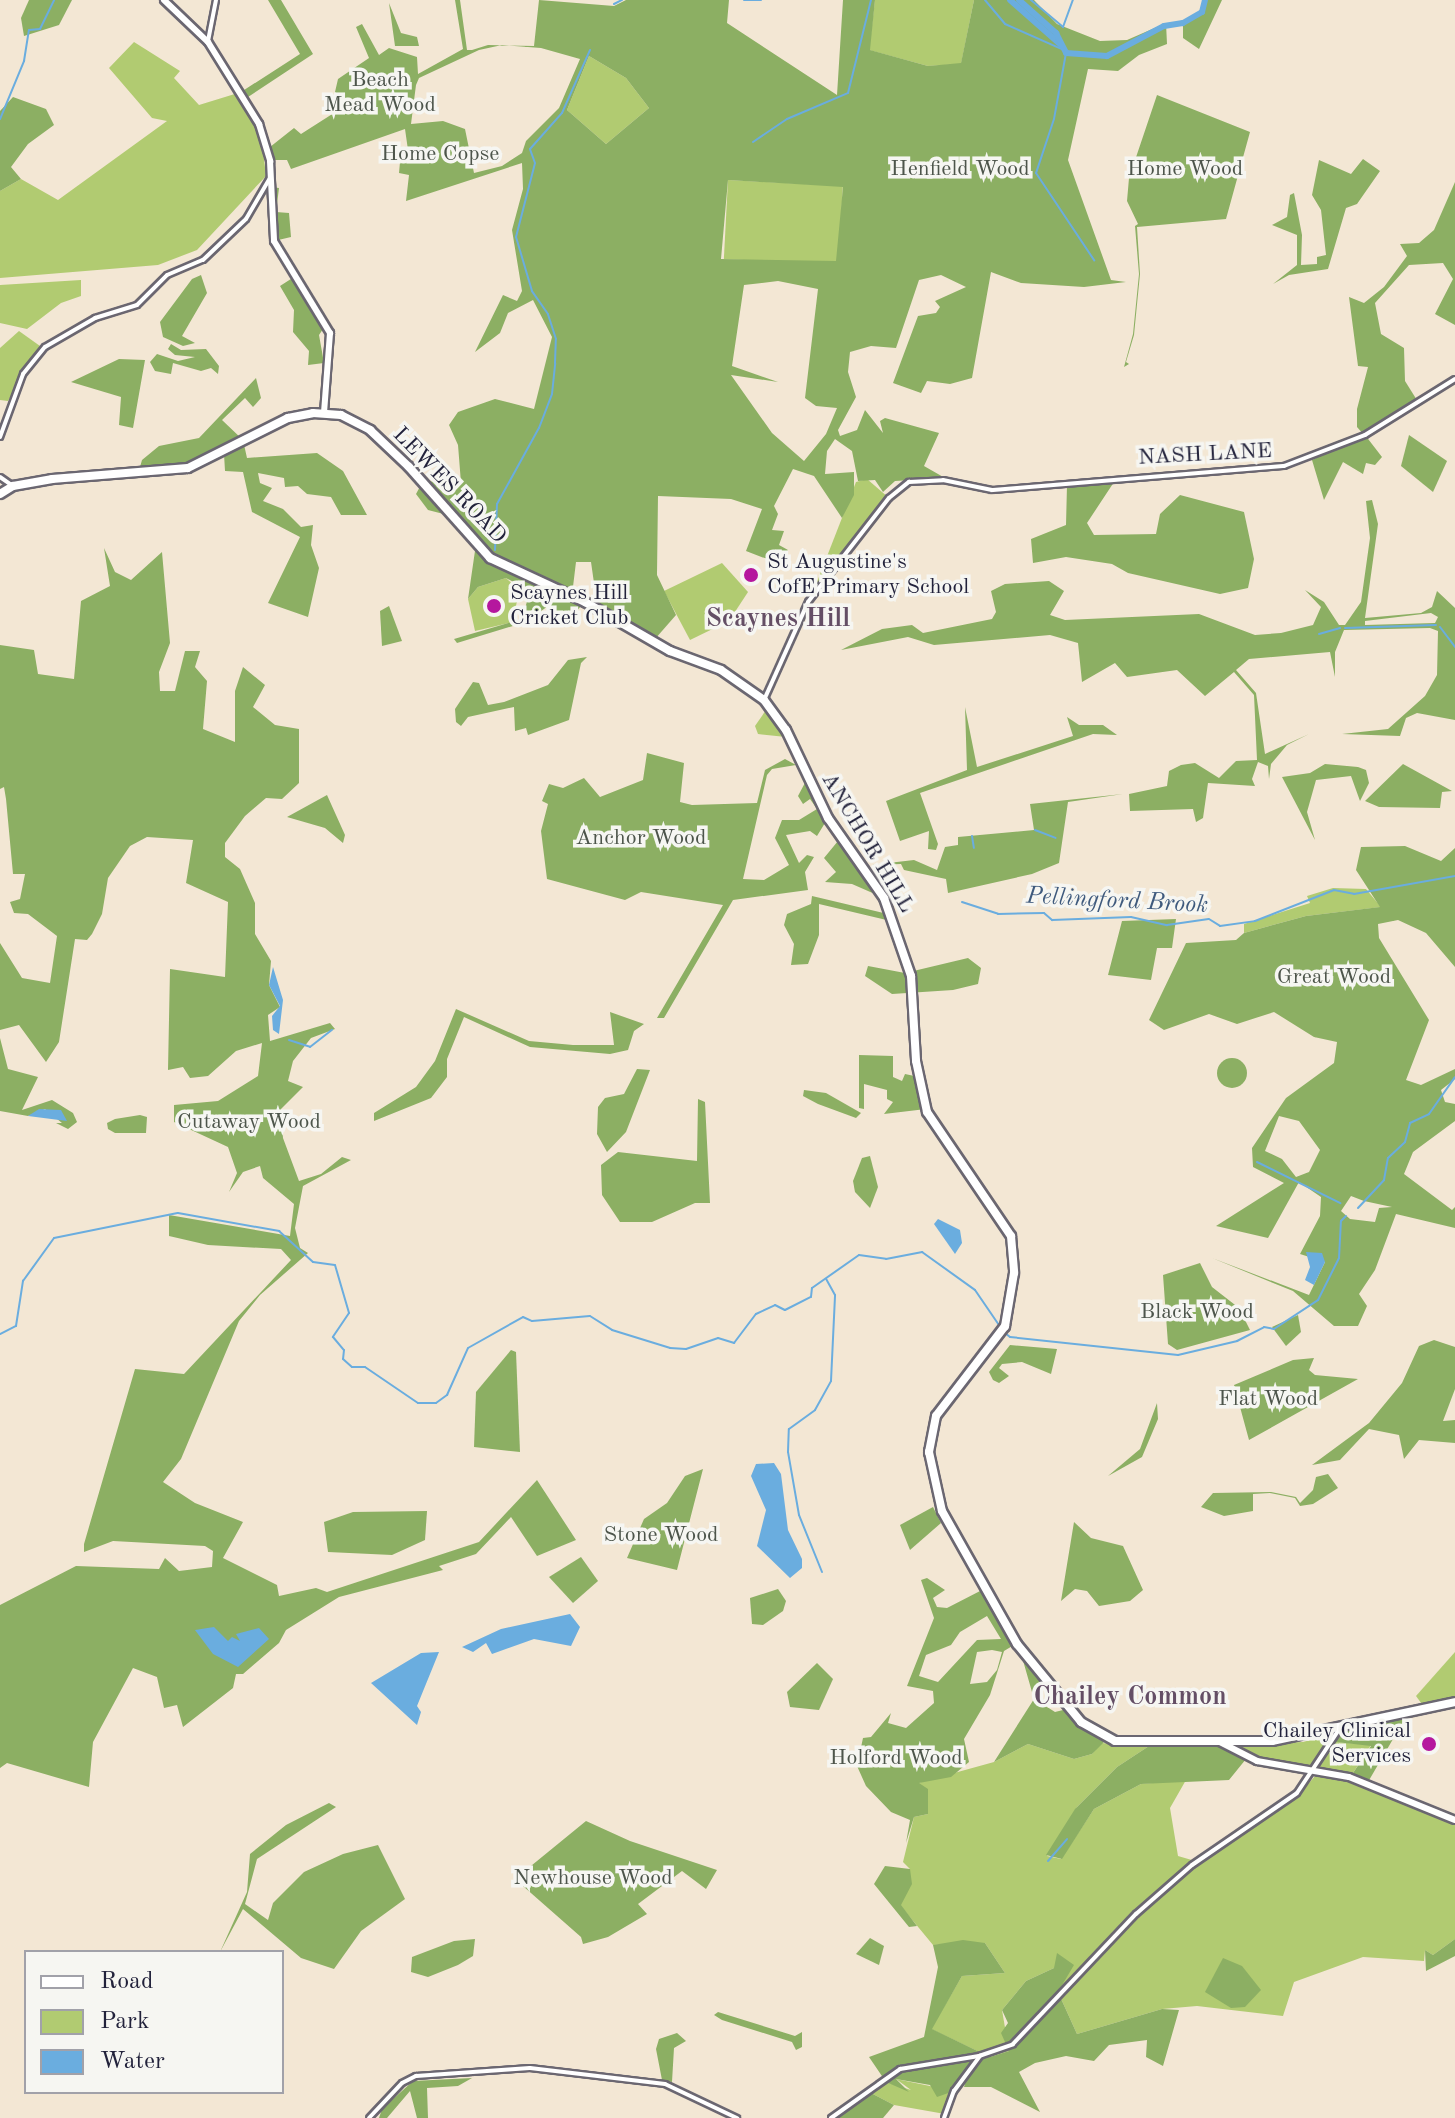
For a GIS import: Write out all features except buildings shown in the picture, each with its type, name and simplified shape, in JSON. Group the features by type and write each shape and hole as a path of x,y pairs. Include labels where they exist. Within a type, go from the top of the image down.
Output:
{"highway":[{"path":"0,494 13,486 188,468 288,418 324,412"},
{"name":"LEWES ROAD","path":"324,412 370,430 490,558 585,602 670,651 721,670 764,700"},
{"name":"ANCHOR HILL","path":"764,700 786,730 828,818 884,898 904,949 927,1112 1011,1236 1014,1273 1003,1330 932,1425 930,1467 941,1507 1017,1644 1091,1730 1115,1741 1218,1741"},
{"path":"1218,1741 1272,1741 1455,1702"}],"main road":[{"path":"164,0 208,42 259,124 270,178 274,241 330,333 324,412"},
{"path":"1218,1741 1249,1758 1349,1777 1455,1820"}],"street":[{"path":"208,42 216,0"},
{"path":"0,437 7,404 23,374 45,347 95,318 137,305 167,275 203,260 246,219 270,178"},
{"name":"NASH LANE","path":"764,700 808,602 889,498 909,482 937,479 992,490 1284,466 1365,435 1455,379"},
{"path":"0,477 13,486"},
{"path":"831,2118 900,2069 980,2056 1017,2041 1042,2007 1095,1961 1136,1914 1192,1865 1290,1800 1315,1771 1340,1728"},
{"path":"944,2118 980,2056"},
{"path":"971,2058 975,2063"},
{"path":"369,2118 402,2083 416,2076 530,2068 653,2081 737,2118"}],"green space":[{"path":"29,0 72,0 59,25 24,36 21,18"},
{"path":"268,0 281,0 313,54 245,99 241,92 300,54"},
{"name":"Henfield Wood","path":"455,0 460,0 467,50 501,45 479,50 419,78 411,124 443,121 465,129 474,173 502,166 522,153 526,141 559,108 580,59 541,48 508,45 534,46 539,0 614,6 626,0 729,0 727,23 837,95 843,0 875,0 870,50 928,66 961,63 974,0 1034,0 1057,24 1100,41 1127,40 1166,23 1167,44 1139,55 1118,71 1088,69 1068,160 1111,280 1126,282 1084,287 1021,283 991,272 972,378 950,384 927,381 921,393 893,383 918,316 936,313 940,307 935,301 966,287 941,275 919,280 896,348 871,346 850,352 848,372 856,397 838,430 840,436 857,430 865,410 883,433 880,421 885,418 939,433 924,466 945,478 895,481 883,492 875,480 858,481 852,451 835,439 827,451 825,474 854,472 854,495 842,518 814,476 793,469 774,506 778,514 772,530 784,531 779,545 788,550 780,564 746,551 762,509 731,499 658,496 657,575 676,615 655,639 597,604 591,562 576,562 572,595 585,602 565,623 548,606 526,622 457,643 454,639 522,619 530,591 506,578 478,587 468,599 476,544 455,517 428,510 416,494 423,481 461,483 458,445 449,425 458,412 495,399 534,409 552,337 533,300 508,313 500,333 475,352 503,295 517,301 522,291 512,230 523,189 522,163 406,201 409,175 399,173 401,151 408,150 405,129 291,169 287,160 272,160 270,147 294,128 301,134 348,104 335,92 338,79 369,58 356,27 362,24 379,55 389,48 417,57 418,74 463,49","holes":["589,56 626,78 649,108 606,144 567,110","728,180 843,187 836,261 721,259","778,281 818,289 805,398 816,406 837,408 826,434 804,461 772,433 731,375 778,382 732,366 744,285"]},
{"path":"875,0 974,0 961,64 928,66 869,50"},
{"path":"1207,0 1222,0 1199,49 1183,38 1183,23 1202,12"},
{"path":"389,3 401,33 417,37 419,46 395,46"},
{"path":"134,42 180,71 174,78 199,105 238,93 262,141 266,176 197,250 158,265 0,278 0,191 21,179 58,200 167,121 152,118 109,68"},
{"path":"589,56 626,78 649,108 606,144 567,110"},
{"name":"Home Wood","path":"1157,95 1250,132 1226,219 1137,227 1140,274 1134,335 1126,362 1129,364 1124,367 1133,334 1139,274 1135,226 1138,224 1127,201 1129,178"},
{"path":"13,97 46,109 54,125 28,144 11,167 21,179 0,191 0,111"},
{"path":"1363,159 1380,171 1357,204 1346,208 1328,269 1289,275 1273,284 1297,265 1297,235 1272,225 1287,217 1290,195 1294,193 1302,235 1301,265 1317,264 1317,257 1326,255 1321,210 1312,195 1319,160 1351,174"},
{"path":"728,180 843,186 839,265 724,259"},
{"path":"1455,182 1455,325 1435,314 1453,279 1443,263 1409,265 1375,303 1381,334 1404,348 1405,381 1420,405 1365,435 1382,457 1375,465 1366,463 1363,474 1343,462 1324,500 1312,460 1364,435 1357,427 1357,409 1368,367 1358,366 1349,297 1364,303 1384,287 1407,256 1400,244 1419,243 1434,230"},
{"path":"270,187 279,188 276,212 289,213 291,237 274,241"},
{"path":"201,275 207,293 182,336 195,343 183,346 163,337 160,322 192,279"},
{"path":"294,277 327,323 319,335 324,363 308,365 309,351 293,332 294,310 280,286"},
{"path":"81,280 81,296 61,303 27,329 0,323 0,285"},
{"path":"19,331 40,346 8,401 0,400 0,348"},
{"path":"171,344 181,350 206,349 219,366 218,374 211,368 201,371 173,363 171,374 155,371 150,362 157,354 178,361 195,357 175,355 168,349"},
{"path":"119,359 145,360 133,428 119,425 121,397 71,382"},
{"path":"256,378 261,398 253,407 245,398 222,420 243,440 247,458 317,453 343,471 367,515 341,515 331,497 307,494 298,486 285,487 284,478 258,473 260,483 272,488 263,501 283,509 301,527 313,525 311,545 319,568 308,617 268,603 300,537 252,512 243,472 225,471 224,454 188,468 138,474 142,460 159,446 199,438"},
{"path":"1409,435 1447,461 1433,492 1401,466"},
{"path":"867,479 889,498 823,582 817,582 856,482"},
{"path":"1116,479 1087,523 1094,535 1156,534 1160,514 1180,495 1244,512 1254,559 1248,588 1220,594 1128,573 1112,564 1066,557 1033,563 1031,539 1066,525 1067,485"},
{"path":"1372,500 1378,524 1365,618 1421,613 1432,607 1437,591 1455,608 1455,720 1417,713 1406,718 1400,736 1342,734 1388,729 1425,696 1437,675 1438,631 1430,628 1344,630 1335,652 1335,677 1330,652 1249,659 1236,670 1256,693 1265,754 1309,734 1287,745 1271,764 1269,779 1268,766 1258,762 1252,779 1255,786 1208,783 1203,818 1196,822 1193,809 1130,811 1129,794 1167,786 1169,771 1181,765 1195,763 1219,778 1236,761 1257,760 1254,695 1234,672 1205,696 1177,670 1127,677 1115,663 1082,682 1078,643 1050,635 934,645 908,637 841,650 882,629 912,625 923,633 992,619 996,612 991,591 1005,584 1049,581 1064,591 1050,615 1065,620 1199,614 1255,635 1281,633 1313,625 1321,607 1305,590 1324,602 1339,625 1345,625 1361,602 1370,538 1366,501","holes":["1431,613 1438,617 1435,623 1365,625 1365,621"]},
{"name":"Cutaway Wood","path":"104,548 115,572 131,580 162,552 170,643 159,672 160,691 175,691 185,651 200,651 195,667 207,681 203,729 235,742 235,691 243,667 265,685 253,707 275,725 299,729 299,783 282,799 266,798 245,816 225,843 225,857 240,869 255,903 255,934 271,961 269,985 280,1007 268,1015 270,1041 330,1023 335,1029 311,1038 293,1061 288,1081 303,1087 281,1109 283,1138 299,1181 321,1174 342,1157 351,1160 303,1186 295,1228 300,1248 308,1253 260,1295 239,1321 181,1459 163,1482 195,1503 243,1522 223,1558 277,1585 279,1596 316,1588 327,1592 479,1542 537,1480 576,1540 537,1556 511,1517 476,1554 439,1566 443,1570 339,1597 286,1630 279,1643 243,1674 236,1674 233,1688 183,1727 177,1705 164,1708 157,1677 133,1668 93,1742 89,1787 7,1763 0,1768 0,1605 76,1566 159,1569 165,1558 179,1571 212,1567 213,1551 205,1546 113,1541 84,1552 84,1544 135,1369 184,1374 291,1260 281,1249 208,1245 169,1236 169,1215 290,1236 294,1204 263,1178 260,1166 243,1172 229,1192 237,1173 228,1147 174,1122 174,1105 218,1101 258,1076 262,1043 236,1051 208,1076 190,1078 183,1067 168,1070 170,969 225,977 228,902 186,883 193,840 147,837 130,846 108,878 102,914 92,934 87,940 75,939 59,1042 46,1062 19,1025 0,1030 0,943 22,978 50,983 57,936 28,914 14,913 10,902 20,899 25,874 13,874 4,787 0,789 0,645 34,650 38,674 74,679 81,601 110,586"},
{"path":"722,563 748,592 729,621 690,640 664,591"},
{"name":"Scaynes Hill Cricket Club","path":"506,578 519,590 513,622 475,631 468,599 478,587"},
{"path":"389,606 402,641 382,646 380,611"},
{"path":"587,657 581,663 569,720 528,735 526,728 515,731 514,707 468,717 461,726 456,722 455,709 473,682 479,683 488,705 504,702 548,685 568,660"},
{"path":"965,707 977,767 1073,736 1067,717 1079,725 1103,725 1117,735 1093,734 920,793 938,844 936,850 928,849 929,831 900,841 886,801 967,770"},
{"path":"766,710 772,713 786,737 758,734 755,726"},
{"name":"Anchor Wood","path":"647,753 684,763 680,802 692,805 757,803 765,770 785,759 796,765 772,769 767,775 743,879 764,880 789,865 775,838 782,820 799,820 817,809 810,799 803,804 798,796 807,779 828,818 817,836 810,831 786,835 799,863 807,855 814,857 805,872 808,890 733,900 664,1018 657,1018 723,905 641,892 625,900 547,879 541,831 548,804 542,801 549,784 563,788 584,778 600,797 643,780"},
{"path":"1325,764 1366,770 1369,783 1360,801 1351,776 1316,780 1307,812 1315,840 1282,777 1310,773"},
{"path":"1403,764 1452,791 1442,792 1440,808 1379,807 1365,801"},
{"path":"1123,794 1068,802 1059,863 1032,874 948,893 946,879 904,870 901,864 871,865 914,860 937,870 945,847 958,845 958,837 1034,830 1030,804"},
{"path":"327,795 345,835 343,843 325,828 287,817"},
{"path":"835,829 884,898 852,884 825,882 836,872 824,858 838,841"},
{"name":"Great Wood","path":"1405,846 1441,861 1455,848 1455,967 1426,933 1398,920 1378,924 1379,938 1429,1020 1406,1080 1421,1085 1455,1069 1455,1079 1441,1090 1445,1102 1455,1104 1455,1121 1413,1152 1404,1174 1452,1210 1455,1207 1455,1228 1396,1214 1375,1270 1359,1294 1367,1306 1358,1326 1334,1326 1293,1291 1212,1258 1309,1295 1325,1262 1300,1254 1320,1216 1321,1197 1299,1182 1268,1238 1216,1226 1284,1183 1253,1167 1252,1148 1286,1098 1334,1063 1337,1042 1314,1037 1274,1012 1237,1024 1209,1014 1164,1030 1149,1020 1186,943 1236,940 1244,933 1306,916 1380,907 1356,870 1361,847","holes":["1279,1116 1299,1121 1320,1150 1309,1172 1296,1177 1282,1159 1265,1151","1351,1196 1364,1201 1392,1207 1379,1208 1375,1222 1350,1219 1341,1211"]},
{"path":"1333,888 1366,889 1381,907 1306,916 1244,933 1244,924 1310,903 1307,896"},
{"path":"812,896 892,915 895,922 819,904 819,935 808,964 791,965 794,944 784,925 787,914 811,904"},
{"path":"1176,919 1172,948 1157,948 1151,980 1108,975 1122,921"},
{"path":"968,958 981,968 978,984 953,990 892,994 865,976 868,966 905,973"},
{"path":"456,1009 529,1041 573,1045 614,1045 610,1012 644,1024 634,1031 628,1050 610,1054 530,1047 464,1017 447,1059 447,1077 431,1098 374,1121 374,1113 416,1087 435,1061"},
{"path":"0,1038 8,1069 38,1077 22,1110 52,1100 73,1113 77,1122 68,1129 56,1123 62,1123 45,1109 28,1116 0,1111"},
{"path":"859,1055 893,1056 893,1077 902,1081 905,1074 919,1077 926,1109 884,1114 893,1102 887,1099 887,1090 864,1084 864,1109 859,1108"},
{"path":"1232,1058 1243,1062 1247,1073 1243,1084 1232,1088 1221,1084 1217,1073 1221,1062"},
{"path":"637,1069 650,1070 626,1132 607,1152 597,1134 598,1107 605,1098 624,1094"},
{"path":"804,1090 826,1093 861,1113 856,1118 818,1104 803,1096"},
{"path":"698,1099 705,1102 710,1203 695,1203 652,1222 620,1222 602,1195 601,1165 618,1152 697,1161"},
{"path":"140,1115 147,1117 146,1133 115,1133 108,1129 107,1123 115,1119"},
{"path":"870,1156 878,1187 870,1208 855,1192 853,1181 862,1158"},
{"name":"Black Wood","path":"1200,1263 1212,1287 1239,1308 1250,1330 1177,1350 1168,1344 1163,1275"},
{"path":"1298,1315 1301,1332 1286,1346 1272,1327"},
{"path":"1434,1340 1455,1347 1455,1389 1443,1421 1455,1420 1455,1443 1419,1440 1404,1459 1399,1435 1369,1429 1340,1460 1312,1465 1369,1423 1402,1383 1419,1346"},
{"path":"1010,1345 1057,1349 1051,1374 1022,1362 1002,1364 999,1368 1009,1376 999,1383 993,1380 989,1372"},
{"path":"511,1350 516,1352 520,1452 474,1447 476,1392"},
{"name":"Flat Wood","path":"1314,1358 1309,1370 1315,1375 1358,1379 1249,1440 1234,1385 1293,1360"},
{"path":"1157,1403 1158,1419 1142,1457 1108,1476 1140,1449"},
{"name":"Stone Wood","path":"703,1469 677,1570 627,1558 644,1519 667,1503 685,1476"},
{"path":"1328,1474 1338,1488 1313,1504 1300,1506 1295,1498 1270,1493 1253,1494 1253,1511 1224,1516 1201,1507 1213,1493 1271,1492 1296,1497 1300,1503 1313,1490 1316,1477"},
{"path":"933,1507 941,1523 910,1550 900,1525"},
{"path":"427,1511 425,1540 392,1555 328,1552 324,1522 353,1512"},
{"path":"1074,1522 1091,1538 1123,1546 1143,1590 1130,1601 1099,1606 1087,1591 1075,1589 1061,1601"},
{"path":"581,1557 598,1581 573,1603 549,1577"},
{"name":"Holford Wood","path":"927,1578 945,1590 933,1598 937,1607 947,1608 982,1590 1014,1645 1004,1651 990,1695 964,1739 969,1762 951,1777 919,1783 928,1789 928,1814 914,1817 906,1843 910,1820 891,1812 866,1786 857,1766 863,1738 871,1737 891,1713 888,1723 906,1728 934,1703 933,1691 907,1686 934,1618 921,1580","holes":["987,1616 1001,1639 977,1640 938,1682 919,1676 926,1655 951,1645 960,1632","977,1652 1002,1652 997,1670 987,1682 970,1684"]},
{"path":"778,1589 786,1601 783,1611 763,1625 752,1624 750,1598"},
{"path":"1455,1652 1455,1699 1424,1707 1416,1696"},
{"path":"1022,1657 1040,1681 1044,1705 1055,1712 1067,1709 1082,1728 1105,1741 1092,1754 1074,1759 1028,1744 994,1762 1034,1699"},
{"path":"817,1663 833,1679 819,1710 790,1707 787,1692"},
{"path":"1407,1715 1368,1782 1351,1776 1371,1746 1336,1742 1340,1732"},
{"path":"1340,1732 1336,1742 1371,1745 1351,1776 1257,1758 1223,1745 1303,1742"},
{"path":"1101,1743 1149,1746 1117,1767 1077,1807 1047,1856 1061,1859 1094,1809 1141,1784 1186,1780 1170,1808 1178,1856 1202,1863 1294,1800 1316,1775 1348,1779 1455,1825 1455,1939 1433,1955 1425,1950 1424,1961 1363,1957 1294,1982 1283,2016 1197,2006 1162,2009 1077,2034 1058,1992 1054,1968 1026,1981 1002,2010 1009,2051 990,2057 931,2029 962,1976 1005,1973 985,1943 933,1945 900,1905 910,1869 903,1862 914,1817 928,1814 918,1783 994,1762 1028,1744 1074,1759 1092,1754"},
{"path":"1213,1743 1246,1759 1229,1780 1141,1784 1094,1809 1062,1859 1046,1855 1075,1809 1117,1767 1149,1746"},
{"path":"329,1803 336,1807 257,1859 245,1904 268,1920 273,1903 304,1872 343,1854 378,1845 405,1899 361,1931 334,1969 301,1958 243,1909 221,1950 247,1892 250,1854 286,1825"},
{"name":"Newhouse Wood","path":"586,1821 630,1841 717,1870 706,1889 682,1871 638,1904 647,1914 608,1937 583,1944 581,1937 515,1879"},
{"path":"885,1866 910,1869 912,1884 901,1905 917,1926 909,1927 874,1884"},
{"path":"870,1938 884,1946 879,1965 856,1954"},
{"path":"475,1939 473,1956 458,1965 428,1977 411,1972 412,1957 454,1941"},
{"path":"1455,1939 1455,1956 1426,1971 1425,1950 1433,1955"},
{"path":"963,1940 985,1943 1005,1973 962,1976 932,2029 990,2057 1009,2051 1001,2033 1008,2023 1002,2010 1026,1981 1054,1968 1057,1953 1074,1965 1058,1992 1077,2034 1162,2009 1179,2010 1163,2066 1146,2057 1147,2040 1109,2045 1094,2061 1066,2056 1035,2063 1019,2072 1040,2112 991,2087 964,2087 972,2061 954,2091 937,2097 930,2085 896,2079 909,2092 886,2082 869,2057 924,2037 938,1967 933,1945"},
{"path":"1223,1958 1242,1966 1261,1990 1245,2007 1231,2008 1205,1992"},
{"path":"718,2012 795,2036 802,2032 802,2047 796,2050 792,2042 722,2020 714,2015"},
{"path":"677,2033 686,2041 674,2048 672,2082 662,2080 656,2049 659,2039"},
{"path":"472,2078 458,2086 427,2088 428,2118 417,2118 410,2091 387,2118 379,2118 382,2109 413,2081"},
{"path":"896,2079 954,2091 945,2114 894,2105 871,2093 886,2082 911,2090"},
{"path":"871,2093 894,2105 883,2118 837,2118"}],"water":[{"path":"273,967 283,1000 279,1034 273,1030 272,1016 280,1006 269,985"},
{"path":"39,1109 61,1110 67,1121 28,1116"},
{"path":"938,1219 960,1230 962,1243 955,1254 934,1224"},
{"path":"1306,1252 1322,1253 1325,1262 1314,1285 1305,1280 1310,1267"},
{"path":"774,1463 781,1474 788,1530 802,1559 802,1568 790,1578 757,1546 766,1510 751,1476 756,1464"},
{"path":"570,1614 580,1627 571,1646 534,1639 492,1654 486,1643 473,1652 462,1647 501,1629"},
{"path":"214,1627 228,1641 232,1637 240,1641 236,1634 259,1628 269,1639 238,1667 213,1654 195,1630"},
{"path":"439,1652 417,1706 421,1712 417,1725 371,1683 421,1653"}],"waterway":[{"path":"0,119 24,61 29,30 40,29 54,0"},
{"path":"614,4 622,0"},
{"path":"744,0 761,0"},
{"path":"753,142 787,119 848,93 871,0"},
{"path":"985,0 1005,24 1064,50"},
{"path":"1010,0 1061,45"},
{"path":"1019,0 1056,33 1066,53 1107,56 1164,26 1183,23 1202,12 1205,0"},
{"path":"1031,0 1063,27 1073,0"},
{"path":"495,550 497,504 539,428 552,394 555,363 556,339 548,314 532,291 516,237 535,163 530,149 562,113 590,50"},
{"path":"1066,53 1054,119 1036,173 1094,260"},
{"path":"1345,628 1436,625"},
{"path":"1440,627 1455,647"},
{"path":"1319,634 1340,628"},
{"path":"1035,830 1056,838"},
{"path":"972,836 974,848"},
{"name":"Pellingford Brook","path":"962,902 998,914 1044,913 1052,920 1131,917 1167,925 1209,919 1220,926 1255,921 1334,890 1354,894 1455,876"},
{"path":"289,1040 310,1047 332,1030"},
{"name":"Pellingford Brook","path":"1358,1208 1384,1180 1388,1158 1405,1142 1410,1123 1429,1114 1455,1077"},
{"path":"1257,1162 1340,1203"},
{"name":"Pellingford Brook","path":"0,1334 16,1326 23,1281 54,1238 178,1213 279,1231 313,1262 335,1265 349,1313 333,1337 344,1350 343,1359 352,1367 365,1367 418,1403 436,1403 447,1395 468,1348 523,1317 532,1321 590,1316 612,1330 670,1348 686,1349 718,1338 734,1343 756,1314 775,1305 785,1310 811,1297 812,1288 859,1255 886,1259 922,1252 975,1290 1001,1328"},
{"name":"Pellingford Brook","path":"1005,1333 1010,1337 1178,1355 1237,1341 1264,1327 1274,1329 1318,1300 1339,1258 1341,1221 1346,1216"},
{"path":"822,1572 799,1515 788,1452 789,1429 815,1410 831,1381 835,1295 826,1279"},
{"path":"1048,1861 1067,1839"}],"place":[{"name":"St Augustine's CofE Primary School","path":"751,575"},
{"name":"Scaynes Hill Cricket Club","path":"494,606"},
{"name":"Chailey Clinical Services","path":"1429,1744"}],"district":[{"name":"Scaynes Hill","path":"778,620"},
{"name":"Chailey Common","path":"1130,1698"}],"park label":[{"name":"Beach Mead Wood","path":"380,92"},
{"name":"Home Copse","path":"440,155"}]}
